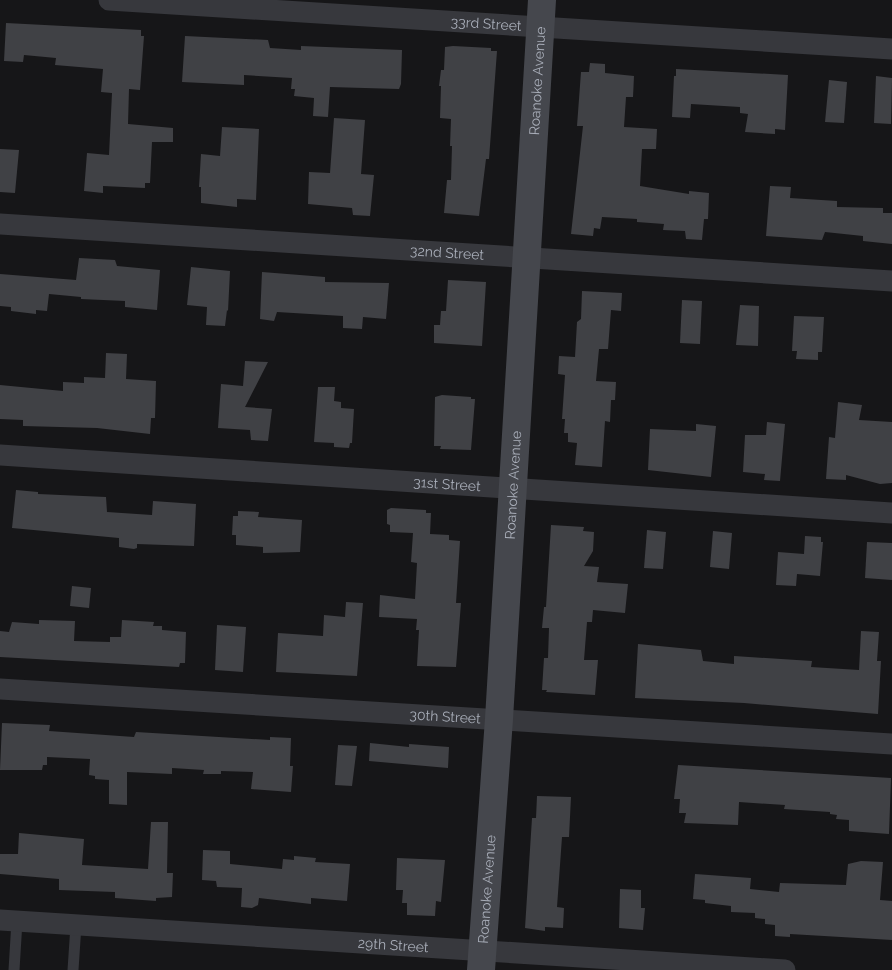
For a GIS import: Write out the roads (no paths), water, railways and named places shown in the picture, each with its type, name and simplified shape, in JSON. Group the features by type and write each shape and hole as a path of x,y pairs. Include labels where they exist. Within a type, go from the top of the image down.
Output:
{"street":[{"name":"33rd Street","path":"109,0 541,13 892,49"},
{"name":"Roanoke Avenue","path":"482,960 499,719 541,13"},
{"name":"32nd Street","path":"0,224 892,281"},
{"name":"31st Street","path":"0,455 892,513"},
{"name":"30th Street","path":"0,689 892,744"},
{"name":"29th Street","path":"8,921 76,925 482,960 785,970"}],"lane":[{"path":"8,921 14,970"},
{"path":"73,970 76,925"}]}
